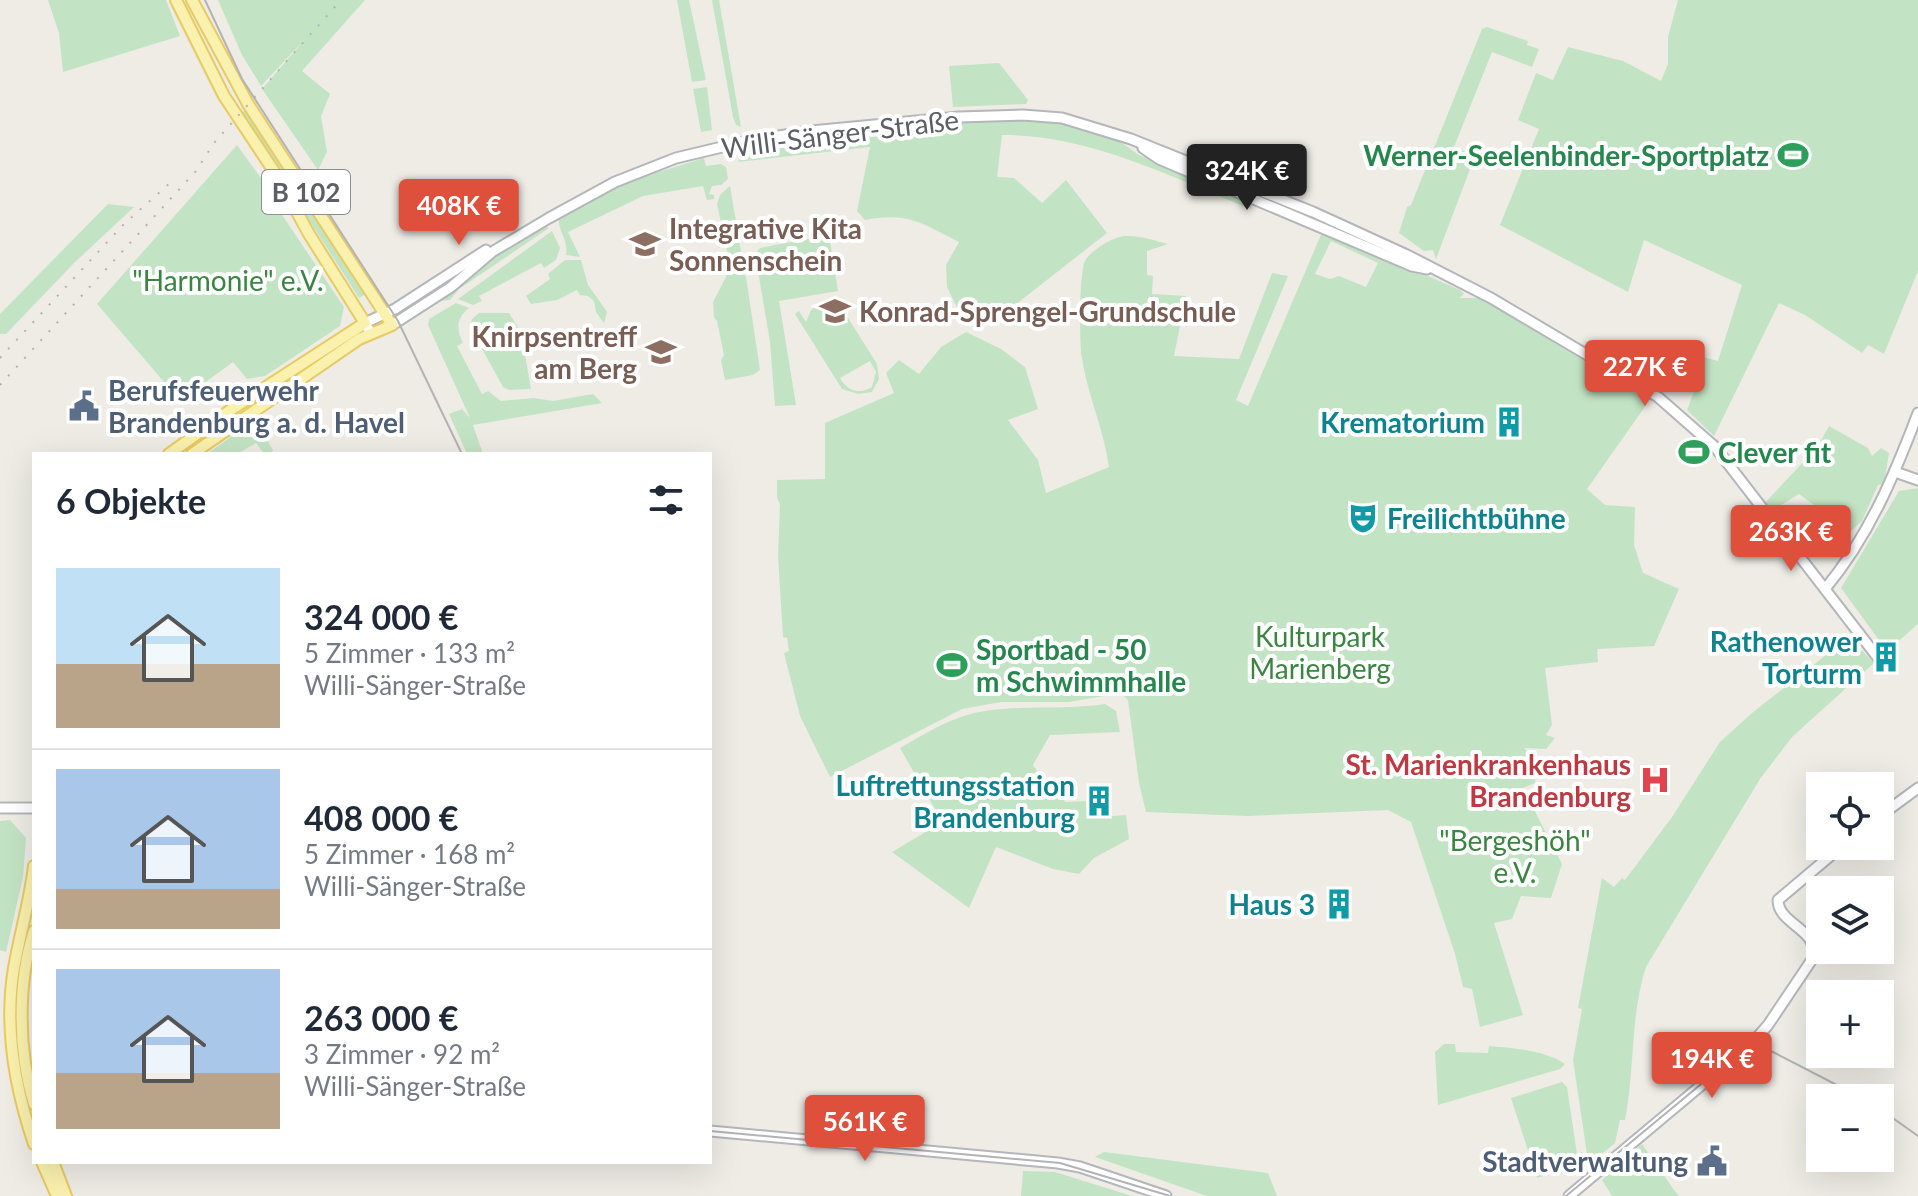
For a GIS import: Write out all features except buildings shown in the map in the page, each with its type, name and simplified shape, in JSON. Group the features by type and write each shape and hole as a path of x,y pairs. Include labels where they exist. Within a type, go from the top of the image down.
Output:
{"main road":[{"name":"B 102","path":"176,0 224,96 279,179 309,234 368,328"},
{"name":"B 102","path":"192,0 248,104 392,325"},
{"name":"Willi-Sänger-Straße","path":"392,325 451,287 472,267 587,196 676,158 747,141 811,131 1007,115 1062,118 1131,139 1313,212 1444,273 1674,408 1715,447 1882,663"},
{"name":"Willi-Sänger-Straße","path":"1131,139 1159,159 1412,266 1444,273"},
{"name":"Willi-Sänger-Straße","path":"368,328 471,259 519,236"},
{"path":"172,452 368,328 392,325"},
{"path":"195,452 296,384 368,328"},
{"path":"1825,589 1859,541 1895,472 1918,413"},
{"path":"1895,472 1918,480"},
{"path":"1894,806 1918,788"},
{"path":"0,808 32,808"},
{"path":"1569,1196 1753,1042 1813,958 1813,941 1781,912 1778,900 1825,860"},
{"path":"32,876 14,968 10,1013 18,1086 32,1137"},
{"path":"32,940 25,970 23,1026 32,1090"},
{"path":"713,1133 1058,1163 1080,1167 1166,1196"},
{"path":"43,1164 57,1196"},
{"path":"54,1164 66,1196"}],"green space":[{"path":"48,0 166,0 180,36 63,72 59,33"},
{"path":"218,0 365,0 302,71 330,94 321,116 327,152 318,170 262,89 306,38 261,86 242,55"},
{"path":"677,0 689,0 706,80 692,82"},
{"path":"712,0 719,0 741,127 736,125 733,117"},
{"name":"Werner-Seelenbinder-Sportplatz","path":"1678,0 1918,0 1918,271 1884,354 1868,345 1862,353 1805,315 1779,303 1714,436 1687,410 1697,384 1688,381 1696,355 1718,361 1742,285 1644,240 1628,292 1500,225 1539,129 1518,120 1536,73 1553,80 1568,47 1623,61 1661,81 1668,64 1668,37"},
{"path":"1487,27 1528,41 1527,45 1539,49 1532,67 1492,52 1454,147 1475,156 1436,259 1433,250 1424,251 1399,233 1482,29"},
{"path":"999,63 1028,100 1026,104 953,107 949,66"},
{"path":"707,87 712,130 701,132 693,89"},
{"path":"247,108 368,292 359,298 241,114"},
{"path":"1021,118 1052,120 1091,129 1118,140 1139,155 1248,198 1252,202 1251,209 1098,150 1035,137 1002,135 997,177 1014,178 1042,203 1066,180 1107,233 1015,305 994,310 966,326 947,287 946,265 959,242 914,221 892,217 865,220 857,211 870,147 738,162 744,152 754,150 754,147 828,134 941,122"},
{"name":"\"Harmonie\" e.V.","path":"237,145 279,203 276,206 344,307 340,326 265,376 247,379 233,362 188,395 185,392 177,397 97,304"},
{"path":"704,158 706,166 721,164 726,167 728,179 721,185 712,186 709,194 714,195 714,199 707,200 703,186 643,196 568,232 580,257 566,255 559,217 630,181"},
{"path":"730,186 742,258 738,267 746,277 760,370 753,375 725,380 721,360 724,355 713,302 726,277 728,255 717,204 720,195"},
{"path":"108,204 134,207 74,263 6,334 0,334 0,314"},
{"path":"544,226 549,228 459,289 450,300 440,301 478,266"},
{"path":"1323,230 1460,290 1464,294 1459,298 1491,298 1504,312 1649,401 1587,489 1605,505 1635,507 1634,545 1643,573 1679,589 1654,646 1597,649 1598,662 1545,668 1552,725 1546,735 1555,738 1546,749 1524,748 1536,761 1535,783 1523,788 1562,864 1551,898 1521,896 1512,919 1494,923 1523,1015 1480,1027 1472,989 1463,987 1411,822 1388,810 1248,816 1146,812 1128,700 1121,693 1069,702 1001,702 962,709 830,777 800,716 784,653 789,651 787,638 783,637 777,480 825,479 825,423 894,393 886,373 899,360 919,374 941,347 966,332 1001,349 1025,367 1038,409 1008,420 1038,460 1046,493 1109,467 1082,359 1083,268 1097,248 1121,237 1136,236 1168,244 1147,251 1147,275 1153,276 1152,294 1186,296 1174,356 1239,359 1272,273 1288,276 1236,400 1248,406","holes":["1331,241 1378,263 1366,287 1339,276 1330,279 1315,274"]},
{"path":"552,231 560,248 556,260 544,268 541,263 479,296 482,301 473,305 458,299"},
{"path":"829,235 838,291 779,301 796,405 775,406 770,342 755,253 760,248"},
{"path":"565,260 581,260 588,285 607,312 604,323 596,312 594,301 580,295 577,290 557,300 531,304 526,296 550,279 548,274"},
{"path":"456,303 469,308 460,320 458,328 463,343 457,346 482,394 488,391 501,401 534,398 553,401 593,394 602,403 473,425 482,452 466,452 449,414 462,409 470,418 428,325 429,319"},
{"path":"820,303 833,303 843,310 877,364 879,379 872,392 858,394 842,389 795,314 799,311 806,322 811,310","holes":["870,361 876,372 872,387 863,391 850,389 840,378"]},
{"path":"479,313 509,313 521,332 531,389 509,390 503,387 470,327 472,319"},
{"path":"1829,426 1868,448 1872,456 1881,448 1889,453 1884,484 1878,485 1862,521 1850,532 1799,494 1770,512 1764,504 1818,446"},
{"path":"243,428 261,430 273,450 263,452 256,443 240,452 210,452"},
{"path":"1918,488 1918,624 1887,651 1841,588 1899,491"},
{"path":"1849,637 1874,663 1792,737 1760,779 1646,967 1637,1004 1625,1120 1620,1120 1615,1143 1598,1157 1587,1154 1573,1060 1582,1009 1578,1008 1602,878 1614,887 1622,878 1625,880 1672,817 1720,742"},
{"path":"1105,704 1116,711 1120,732 1050,735 1033,765 1058,790 1065,802 1086,801 1088,818 1126,815 1129,839 1094,858 1079,874 1053,869 996,847 969,908 892,852 934,827 929,813 935,809 900,748 949,721 984,711"},
{"path":"10,820 26,838 23,877 6,952 0,950 0,821"},
{"path":"1444,1044 1455,1044 1456,1052 1488,1053 1489,1046 1528,1050 1565,1064 1560,1069 1438,1105 1435,1052"},
{"path":"1562,1082 1567,1087 1578,1161 1569,1164 1569,1168 1537,1178 1511,1098"},
{"path":"1642,1144 1679,1196 1612,1196 1602,1180"},
{"path":"1104,1152 1268,1173 1277,1196 1207,1196 1095,1157"},
{"path":"1023,1171 1055,1172 1132,1196 1021,1196"}],"tram line":[{"path":"205,0 242,79 398,321 461,452"},
{"path":"1566,1196 1747,1046 1767,1049 1835,1084"},
{"path":"1894,1119 1918,1136"},
{"path":"712,1131 1060,1163 1170,1196"}],"railway":[{"path":"0,385 196,171 214,143 341,0"},
{"path":"0,358 124,224 171,182"}],"place":[{"name":"Werner-Seelenbinder-Sportplatz","path":"1793,155"},
{"name":"Integrative Kita Sonnenschein","path":"645,244"},
{"name":"Konrad-Sprengel-Grundschule","path":"835,311"},
{"name":"Knirpsentreff am Berg","path":"661,352"},
{"name":"Berufsfeuerwehr Brandenburg a. d. Havel","path":"84,406"},
{"name":"Krematorium","path":"1509,422"},
{"name":"Clever fit","path":"1694,452"},
{"name":"Freilichtbühne","path":"1363,518"},
{"name":"Rathenower Torturm","path":"1886,657"},
{"name":"Sportbad - 50 m Schwimmhalle","path":"952,665"},
{"name":"St. Marienkrankenhaus Brandenburg","path":"1655,780"},
{"name":"Luftrettungsstation Brandenburg","path":"1099,801"},
{"name":"Haus 3","path":"1339,904"},
{"name":"Stadtverwaltung","path":"1712,1161"}],"park label":[{"name":"Kulturpark Marienberg","path":"1320,652"},
{"name":"\"Bergeshöh\" e.V.","path":"1515,856"}]}
